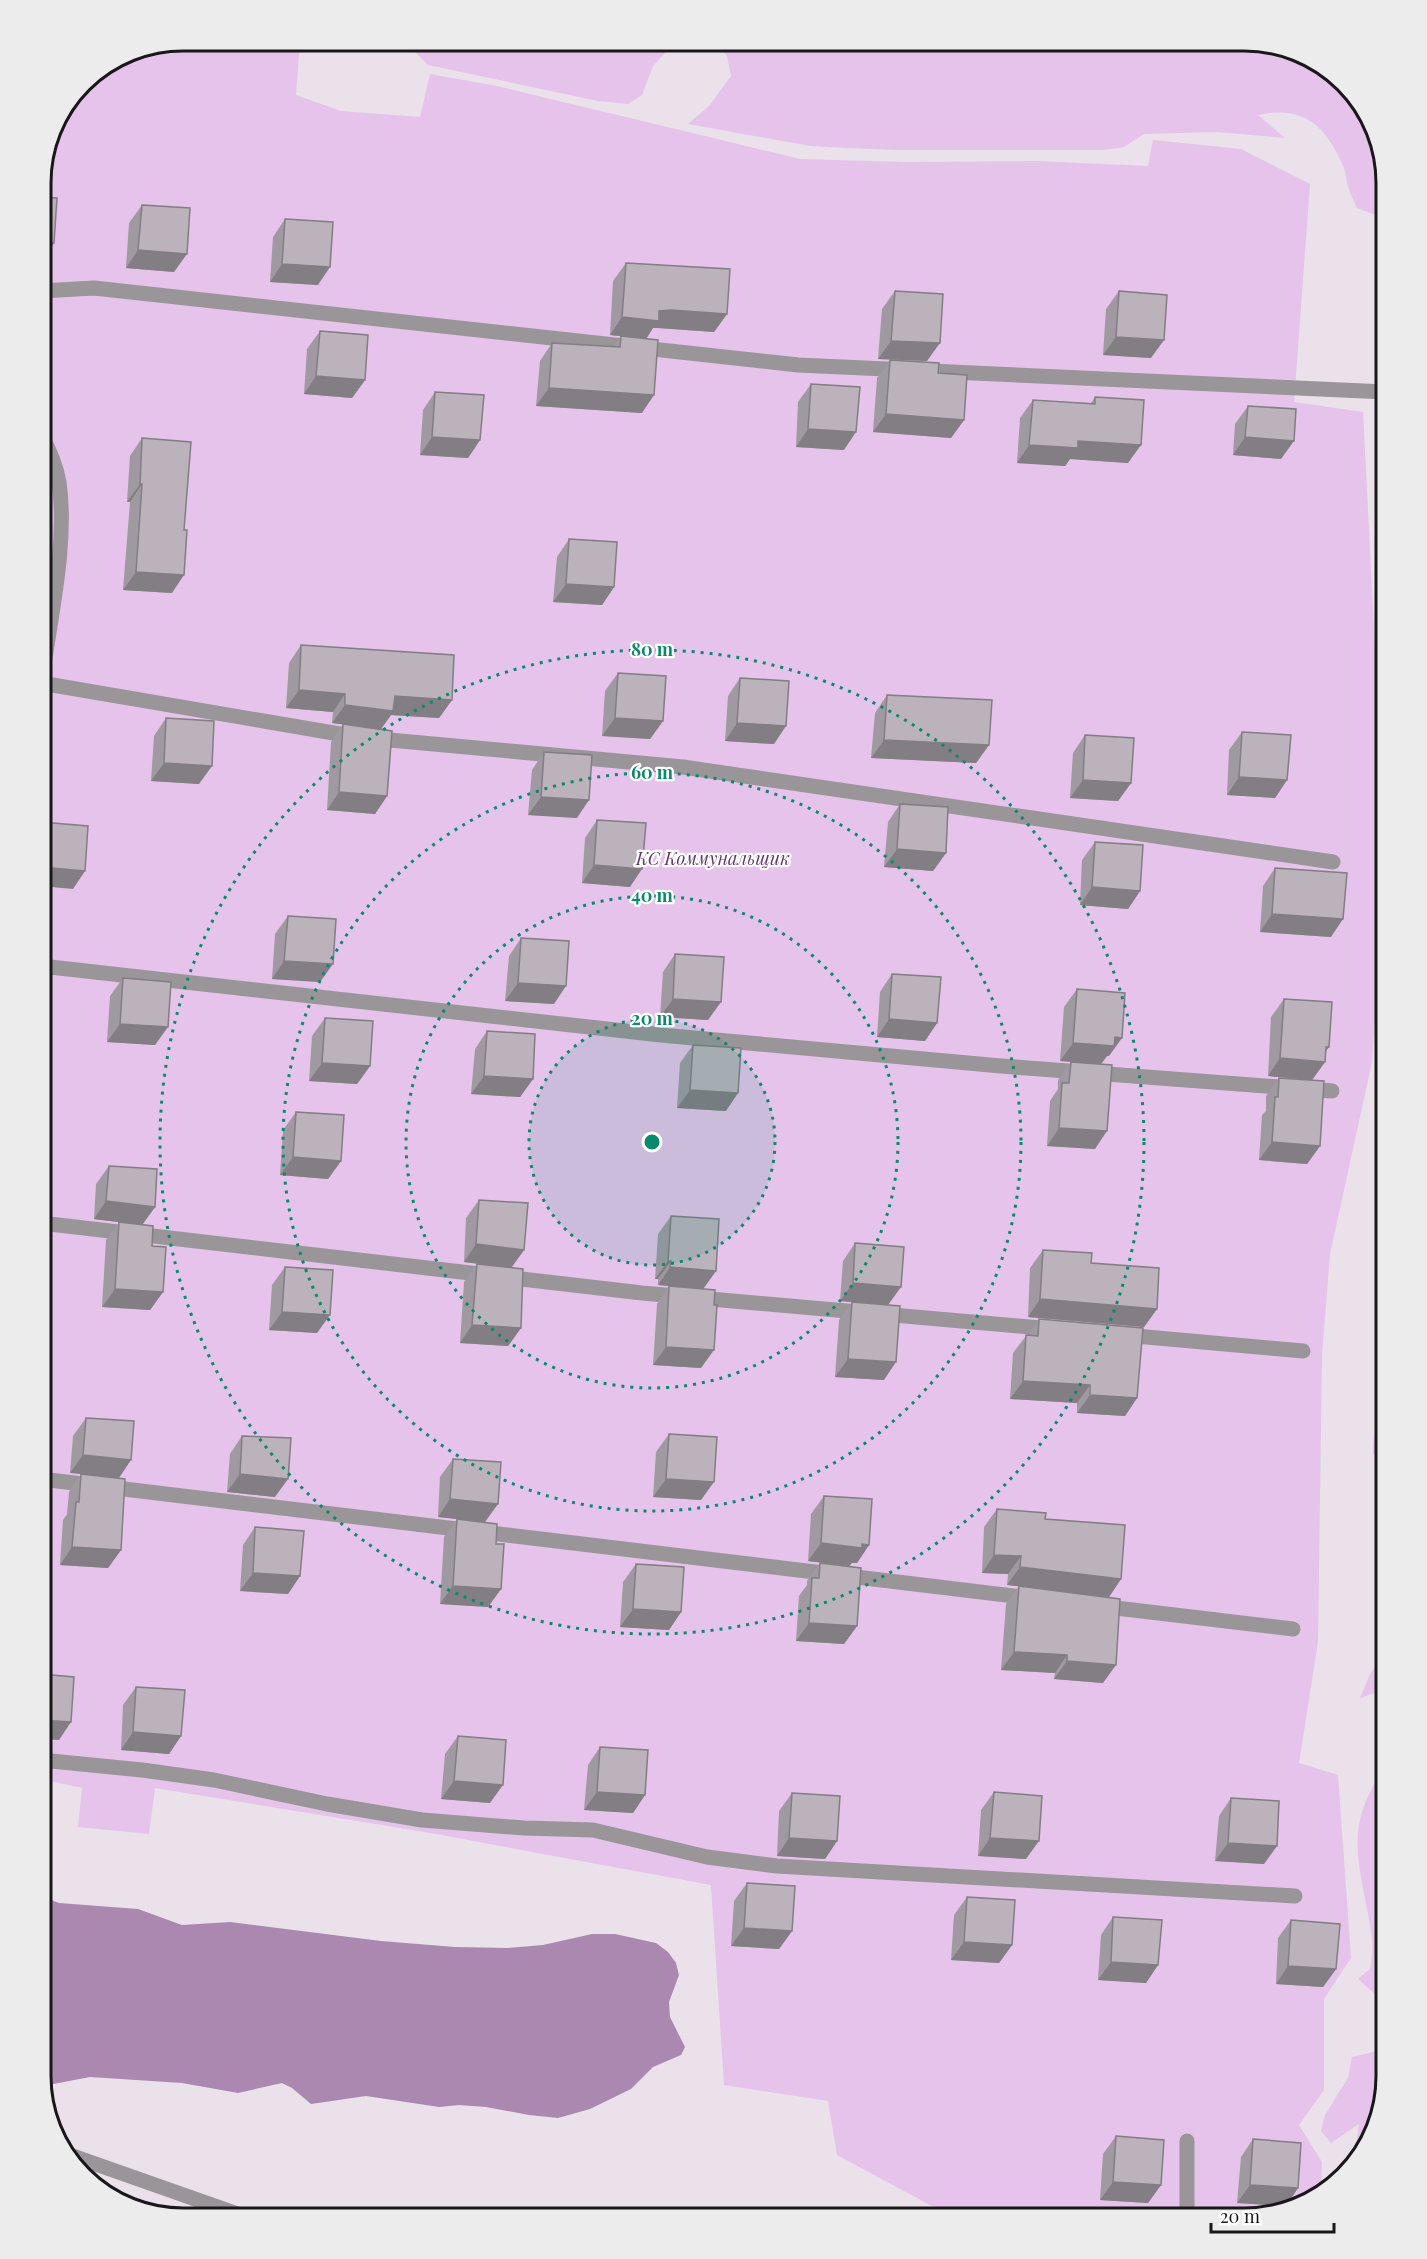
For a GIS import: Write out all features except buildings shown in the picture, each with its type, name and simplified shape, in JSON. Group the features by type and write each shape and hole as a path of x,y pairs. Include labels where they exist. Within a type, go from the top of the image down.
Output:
{"street":[{"path":"51,290 94,288 798,364 1376,392"},
{"path":"51,457 58,481 61,534 51,610"},
{"path":"51,687 357,737 683,767 1334,862"},
{"path":"51,967 673,1036 1001,1066 1332,1091"},
{"path":"51,1224 642,1293 1067,1330"},
{"path":"1114,1334 1303,1351"},
{"path":"51,1480 1045,1599"},
{"path":"1080,1604 1293,1629"},
{"path":"51,1761 214,1780 327,1804 422,1820 524,1828 593,1830 707,1857 777,1866 1295,1896"},
{"path":"1187,2141 1187,2208"},
{"path":"81,2159 221,2208"}],"green space":[{"name":"КС Коммунальщик","path":"184,51 299,51 296,95 341,111 420,117 430,74 497,86 800,159 904,162 1036,161 1148,166 1153,140 1241,149 1310,184 1294,402 1363,412 1376,667 1376,1005 1372,1062 1330,1254 1322,1355 1318,1642 1299,1763 1338,1775 1351,1958 1324,1999 1324,2090 1299,2125 1322,2162 1321,2183 1286,2201 1252,2208 935,2208 837,2155 828,2101 724,2085 711,1885 425,1832 155,1788 149,1834 78,1827 82,1788 51,1781 51,175 61,133 73,110 90,90 110,73 133,61 149,56"},
{"path":"413,51 667,51 653,66 642,95 628,104 598,101 428,65"},
{"path":"723,51 1252,51 1286,58 1317,73 1343,96 1354,110 1369,141 1375,166 1376,214 1357,208 1344,168 1321,130 1301,116 1288,113 1258,115 1285,138 1216,132 1144,134 1124,147 1104,150 897,150 810,146 688,124 709,106 731,76 727,56"},
{"path":"1376,1428 1376,1456 1373,1453"},
{"path":"1376,1665 1376,1692 1360,1698"},
{"path":"1376,1781 1376,1995 1358,1979 1370,1969 1372,1955 1372,1937 1360,1870 1358,1839 1359,1824"},
{"path":"1376,2051 1375,2093 1371,2110 1358,2142 1359,2124 1331,2143 1321,2131 1325,2115 1348,2078 1352,2057"}],"shaded area":[{"path":"51,1900 59,1903 138,1909 182,1925 230,1922 381,1941 455,1947 508,1948 543,1945 592,1934 615,1934 656,1943 668,1952 676,1963 679,1975 669,2002 670,2017 685,2047 681,2055 653,2067 631,2089 590,2109 558,2118 486,2107 459,2105 439,2107 366,2096 311,2104 292,2088 282,2083 238,2093 182,2083 90,2077 51,2084"}]}
